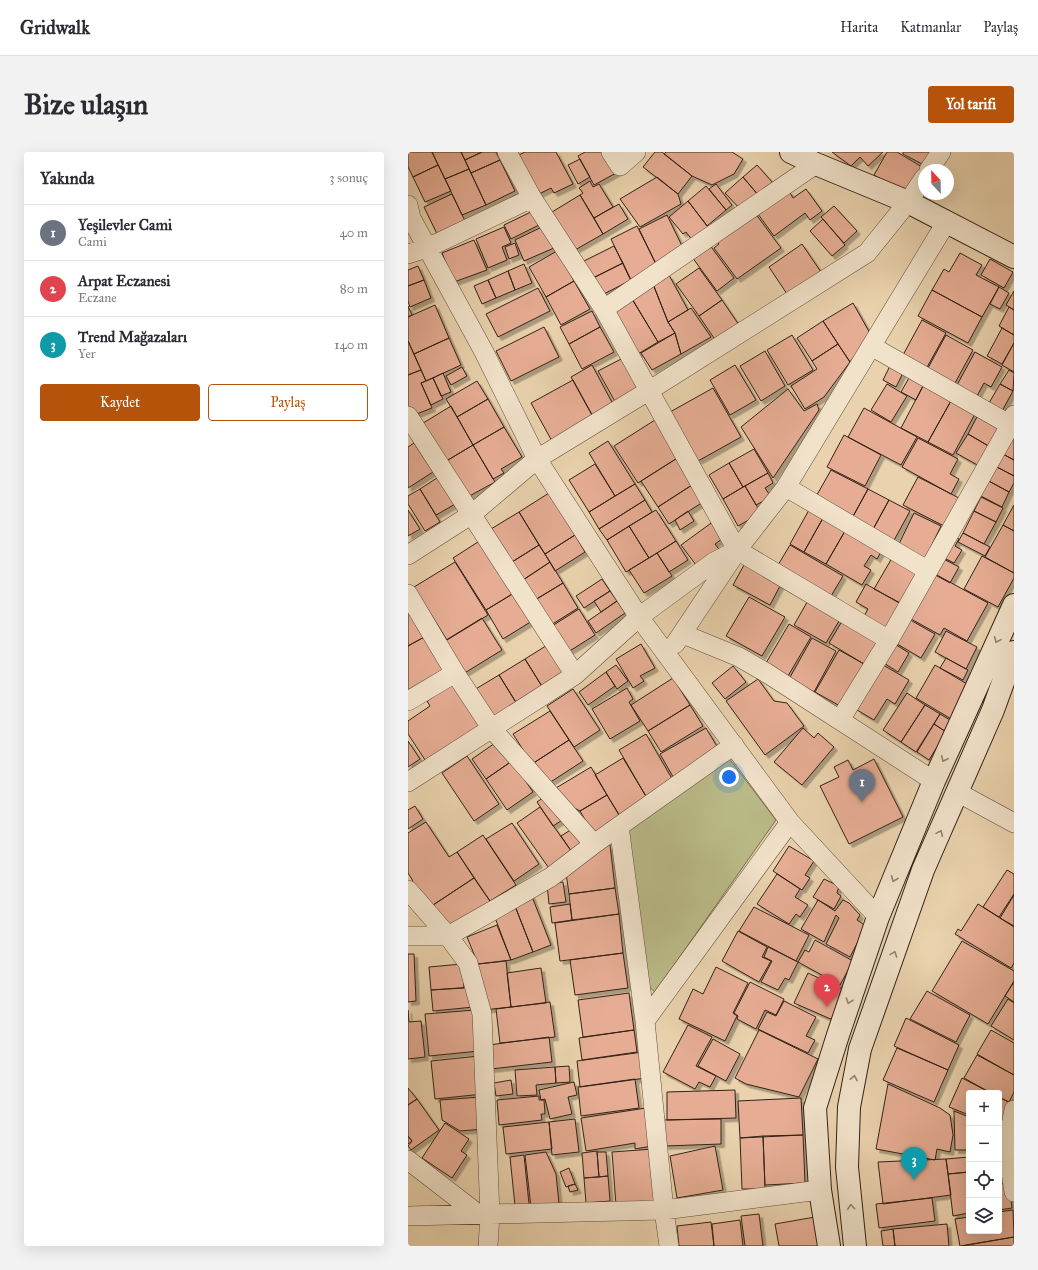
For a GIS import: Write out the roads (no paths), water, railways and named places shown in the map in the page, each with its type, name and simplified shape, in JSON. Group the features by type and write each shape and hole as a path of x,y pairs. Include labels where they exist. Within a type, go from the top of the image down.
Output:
{"main road":[{"path":"791,152 816,164 908,202 1014,257"},
{"path":"829,1246 820,1190 815,1108 878,918 934,781 1014,605"},
{"path":"854,1246 847,1167 849,1106 860,1049 924,870 993,710 1014,652"}],"street":[{"path":"507,152 532,198 604,309 737,550 889,640"},
{"path":"611,152 620,166 636,152"},
{"path":"933,164 941,152"},
{"path":"604,309 816,164"},
{"path":"408,555 472,514 537,459 650,390 867,253 908,202 918,187"},
{"path":"408,254 427,248 532,198"},
{"path":"408,205 411,218 484,352 537,459 639,617 790,822 878,918"},
{"path":"667,654 683,634 737,550 786,487 947,221"},
{"path":"840,720 889,640 927,570 1012,422 871,346"},
{"path":"408,416 575,675"},
{"path":"786,487 927,570"},
{"path":"408,782 575,675 639,617 714,562 737,550"},
{"path":"408,594 455,673 492,729 594,844"},
{"path":"683,634 739,657 934,781"},
{"path":"408,702 455,673"},
{"path":"408,936 448,936 551,877 594,844 734,745"},
{"path":"957,792 1014,823"},
{"path":"646,1021 790,822"},
{"path":"619,826 646,1021 664,1210 669,1246"},
{"path":"408,890 448,936 468,963 482,1014 484,1214 488,1246"},
{"path":"1014,1110 1007,1146 1014,1192"},
{"path":"408,1160 484,1214"},
{"path":"408,1216 664,1210 820,1190"}],"place":[{"name":"Yeşilevler Cami","path":"862,802"},
{"name":"Arpat Eczanesi","path":"827,1007"},
{"name":"Trend Mağazaları","path":"914,1180"}]}
